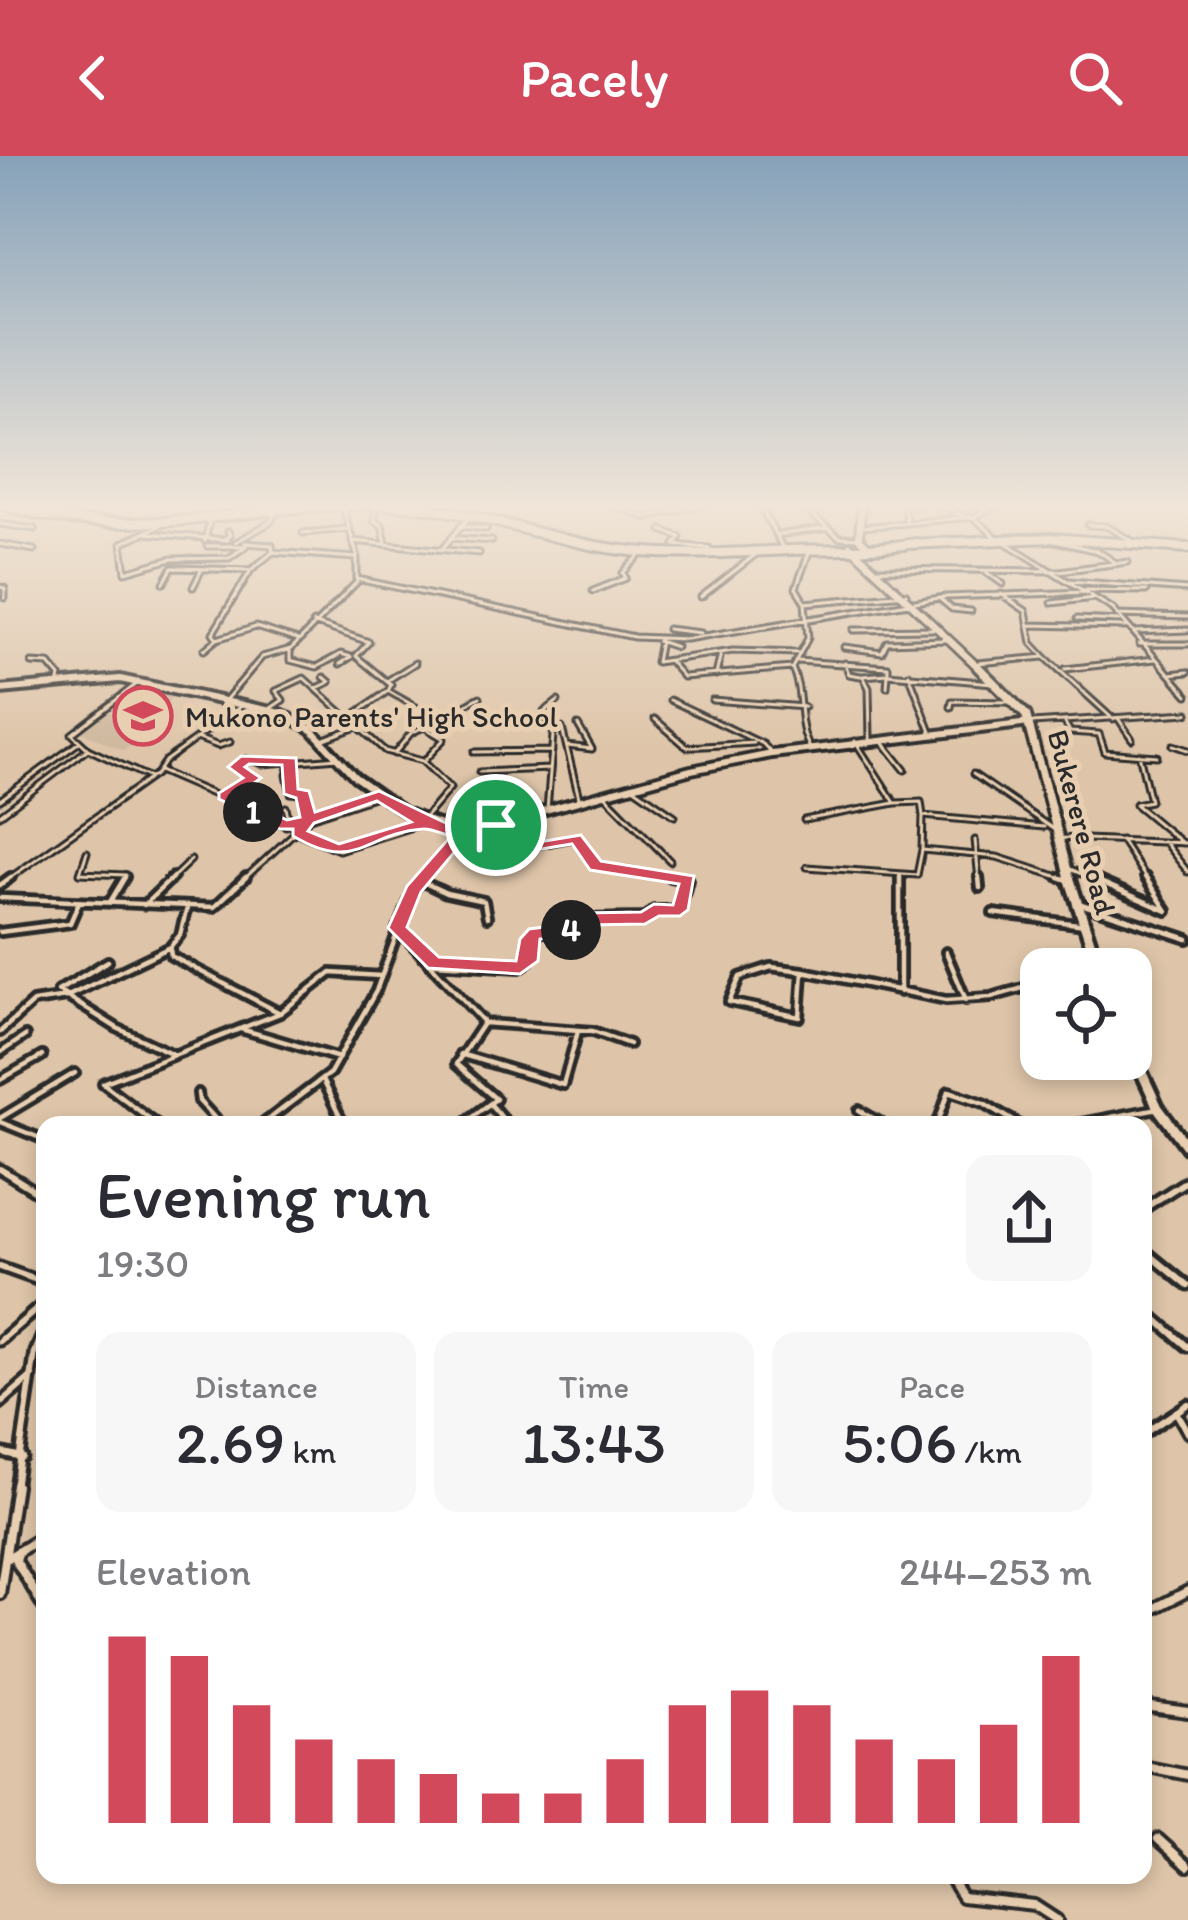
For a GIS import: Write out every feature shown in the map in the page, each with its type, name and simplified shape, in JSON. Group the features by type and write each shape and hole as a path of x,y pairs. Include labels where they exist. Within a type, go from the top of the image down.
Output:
{"main road":[{"name":"Bukerere Road","path":"897,586 999,684 1030,723 1046,775 1049,828 1059,838 1092,948"},
{"path":"1145,1080 1157,1108 1186,1143"}],"street":[{"path":"217,639 213,633 241,586"},
{"path":"340,664 350,656 341,654 317,667 290,660 291,649 349,586"},
{"path":"396,586 662,640 939,598 1146,591"},
{"path":"593,591 605,586"},
{"path":"701,597 715,586"},
{"path":"669,660 681,676 791,668 808,636 805,603 798,586"},
{"path":"1077,586 1118,615 1188,695"},
{"path":"0,587 5,588 5,598"},
{"path":"805,603 906,594"},
{"path":"1000,594 1024,608 1032,643 1116,718 1132,739"},
{"path":"939,598 952,609 971,611"},
{"path":"1052,603 1095,598"},
{"path":"1152,608 1155,616"},
{"path":"1118,615 1188,617"},
{"path":"1077,619 1122,621"},
{"path":"313,623 369,642 355,654 392,686 351,717"},
{"path":"701,635 704,624"},
{"path":"1029,625 1188,630"},
{"path":"204,650 217,639 256,627 298,640"},
{"path":"668,629 701,635"},
{"path":"854,630 940,629"},
{"path":"222,704 280,637"},
{"path":"662,640 676,647"},
{"path":"662,640 655,661 721,652 801,652"},
{"path":"878,665 887,641 951,640"},
{"path":"1139,644 1188,644"},
{"path":"844,647 881,652"},
{"path":"267,653 291,649"},
{"path":"716,675 721,652"},
{"path":"976,663 1045,657"},
{"path":"1063,670 1155,659"},
{"path":"797,661 888,667 887,687"},
{"path":"387,681 415,662"},
{"path":"32,663 49,664 59,677 58,685"},
{"path":"845,663 849,674 863,676 909,674 999,684"},
{"path":"791,668 804,691 801,733 811,748"},
{"path":"1169,674 1188,672"},
{"path":"909,674 931,732"},
{"path":"863,676 869,688 870,739"},
{"path":"317,688 330,682 324,677"},
{"path":"268,710 283,700 275,692 297,678 317,688 394,754 423,762 451,788 424,822 339,850 298,833"},
{"path":"0,690 115,679 268,710 297,719 379,795 424,822 462,833 772,754 931,732 1188,713"},
{"path":"138,683 76,728 72,736 88,749 148,777"},
{"path":"388,691 439,720"},
{"path":"394,754 411,733 480,697"},
{"path":"670,700 754,743"},
{"path":"712,700 805,707"},
{"path":"547,811 552,728 544,712 558,701"},
{"path":"951,706 952,701 1016,702"},
{"path":"0,884 240,707"},
{"path":"656,719 687,747 754,743 763,744 772,754"},
{"path":"1065,722 1070,732 1099,734 1106,752 1157,756"},
{"path":"567,746 592,749 578,724"},
{"path":"322,740 359,726"},
{"path":"423,762 444,739 424,727"},
{"path":"562,728 580,802"},
{"path":"197,738 218,746 230,742"},
{"path":"880,738 905,770"},
{"path":"854,741 896,803"},
{"path":"0,800 78,743"},
{"path":"1173,746 1188,750"},
{"path":"0,814 88,749"},
{"path":"474,752 551,751"},
{"path":"1139,754 1150,801 1136,804 1185,843"},
{"path":"224,796 253,778 235,767 246,759 338,758"},
{"path":"0,898 214,907 308,820 303,794 291,794 287,775 291,761"},
{"path":"479,772 550,769"},
{"path":"159,771 224,796 280,825 379,795"},
{"path":"973,774 1049,828"},
{"path":"633,788 675,816"},
{"path":"606,796 670,861"},
{"path":"804,820 896,803 921,802 923,815 919,874 807,867"},
{"path":"286,807 290,825"},
{"path":"923,815 1049,828"},
{"path":"435,964 520,968 529,961 529,939 535,933 572,929 581,919 645,918 654,910 680,910 688,880 596,866 576,838 524,849 496,825"},
{"path":"274,1116 323,1082 339,1058 381,976 397,928 421,881 462,833"},
{"path":"1059,838 1185,843"},
{"path":"975,840 980,888"},
{"path":"1070,869 1167,911 1121,840"},
{"path":"1165,843 1188,872"},
{"path":"922,850 1015,861 1073,882"},
{"path":"87,852 80,873 126,874 110,902"},
{"path":"144,905 191,860"},
{"path":"900,874 900,992"},
{"path":"421,881 446,893 484,901 487,917"},
{"path":"0,932 70,923 79,902"},
{"path":"1078,903 1188,940"},
{"path":"0,1032 33,1002 66,997 170,947 180,935 187,908"},
{"path":"993,913 1085,925"},
{"path":"397,928 435,964 484,1023 605,1034 628,1044"},
{"path":"170,947 171,956 280,1013"},
{"path":"946,952 966,1000"},
{"path":"107,961 58,989 172,1054"},
{"path":"803,970 800,1017 729,1002 738,977 765,965 803,970 900,992 966,1000 1020,988"},
{"path":"146,1116 103,1084 280,1013 331,973 381,976"},
{"path":"474,1116 491,1105 495,1096 456,1064 484,1023"},
{"path":"239,1028 339,1058"},
{"path":"460,1054 563,1084 578,1031"},
{"path":"0,1053 25,1036"},
{"path":"0,1080 42,1056"},
{"path":"0,1120 75,1073"},
{"path":"323,1082 340,1116"},
{"path":"940,1116 949,1090 1005,1116"},
{"path":"198,1093 213,1116"},
{"path":"491,1105 500,1116"},
{"path":"1102,1116 1157,1108"},
{"path":"860,1110 870,1116"},
{"path":"0,1120 36,1136"},
{"path":"0,1168 36,1190"},
{"path":"1152,1202 1188,1180"},
{"path":"1152,1256 1188,1286"},
{"path":"0,1267 36,1278"},
{"path":"0,1341 36,1310"},
{"path":"1152,1316 1188,1347"},
{"path":"0,1594 36,1361"},
{"path":"0,1404 32,1376"},
{"path":"1152,1428 1188,1404"},
{"path":"1175,1412 1188,1433"},
{"path":"0,1452 22,1457"},
{"path":"0,1534 10,1536"},
{"path":"8,1558 36,1540"},
{"path":"18,1552 20,1571 36,1595"},
{"path":"1152,1609 1188,1591"},
{"path":"1152,1707 1188,1712"},
{"path":"1152,1768 1188,1775"},
{"path":"1158,1839 1188,1866"},
{"path":"954,1884 962,1897 1034,1905 1057,1920"}],"shaded area":[{"name":"Mukono Parents' High School","path":"138,684 173,695 143,741 122,750 76,729 104,709 123,717 127,705 114,702"}],"place":[{"name":"Mukono Parents' High School","path":"143,716"}],"route":[{"path":"496,825 470,832 449,831 415,818 379,795 308,820 286,826 224,796 253,778 235,767 246,759 263,764 291,761 287,768 291,794 302,792 308,820 298,833 320,845 339,850 425,823 449,831 462,833 413,890 397,928 435,964 520,968 529,961 529,939 535,933 572,929 581,919 645,918 654,910 680,910 688,880 596,866 576,838 518,848 496,825"}]}
